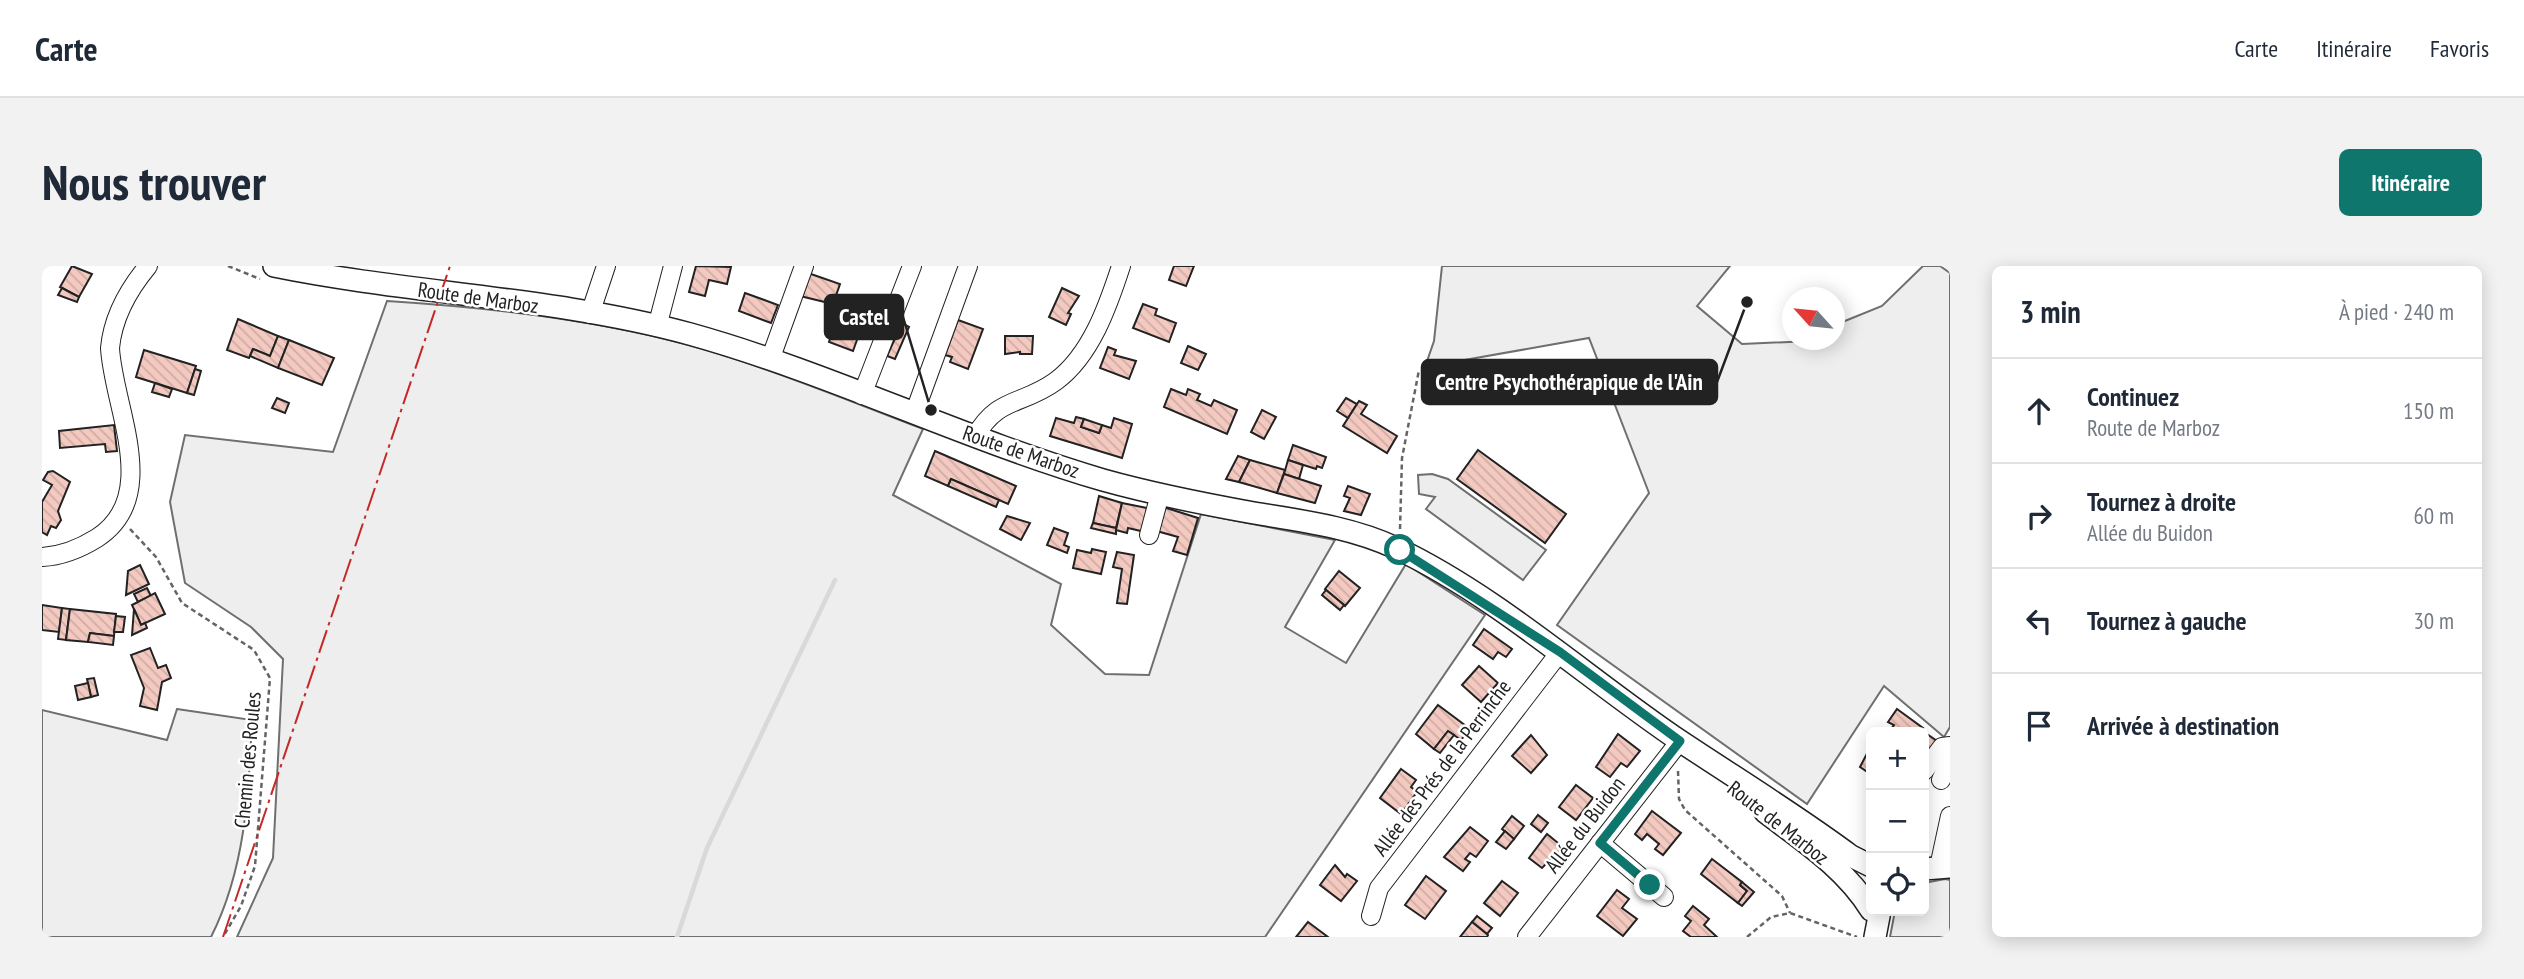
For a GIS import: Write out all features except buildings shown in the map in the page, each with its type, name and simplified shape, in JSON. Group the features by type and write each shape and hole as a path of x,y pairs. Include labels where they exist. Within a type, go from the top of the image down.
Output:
{"main road":[{"name":"Route de Marboz","path":"282,267 369,274 657,327 770,360 975,437 1103,480 1160,494 1337,527 1400,550 1560,652 1827,859 1858,889 1875,917"},
{"name":"Route de Marboz","path":"1677,745 1866,864"}],"street":[{"path":"42,558 88,543 105,533 119,518 128,501 131,483 111,362 111,334 124,299 148,266"},
{"path":"590,314 606,266"},
{"path":"657,327 673,266"},
{"path":"770,360 804,266"},
{"path":"862,395 912,266"},
{"path":"914,414 968,266"},
{"path":"975,437 986,418 1003,405 1029,398 1058,380 1100,324 1121,266"},
{"path":"1149,535 1160,494"},
{"name":"Allée des Prés de la Perrinche","path":"1371,916 1379,888 1560,652"},
{"name":"Allée du Buidon","path":"1527,937 1677,745"},
{"path":"1929,764 1942,747 1950,746"},
{"path":"1941,780 1950,760"},
{"path":"1938,868 1950,816"},
{"path":"1600,843 1664,897"}],"path":[{"path":"1400,550 1402,458 1419,370"},
{"name":"Chemin des Roules","path":"119,518 156,557 182,603 254,650 270,678 255,866 241,906 223,937"},
{"path":"1677,745 1682,760 1678,790 1685,810 1782,896 1790,913"},
{"path":"1747,937 1771,917 1790,913 1857,937"}],"shaded area":[{"path":"1442,266 1730,266 1697,306 1742,344 1782,342 1782,350 1845,350 1845,321 1882,306 1923,266 1940,266 1950,273 1950,727 1944,737 1884,686 1807,804 1557,625 1649,493 1589,338 1425,367 1434,341"},
{"path":"387,301 536,315 663,338 739,360 923,429 893,495 1061,584 1051,625 1105,674 1149,675 1201,514 1335,540 1285,627 1346,663 1406,564 1485,615 1265,937 237,937 273,858 283,659 251,627 185,583 170,502 185,435 333,452"},
{"path":"1432,474 1448,479 1546,550 1523,580 1426,509 1435,497 1419,494 1418,475"},
{"path":"177,709 252,720 247,804 238,858 231,885 211,937 42,937 42,710 167,740"},
{"path":"1950,880 1950,937 1890,937 1894,916 1929,916 1929,882"}],"waterway":[{"path":"677,937 707,848 835,580"}],"power":[{"path":"223,937 450,266"}],"place":[{"name":"Centre Psychothérapique de l'Ain","path":"1747,302"},
{"name":"Castel","path":"931,410"}],"route":[{"path":"1400,550 1428,565 1560,652 1680,741 1600,843 1650,885"}]}
